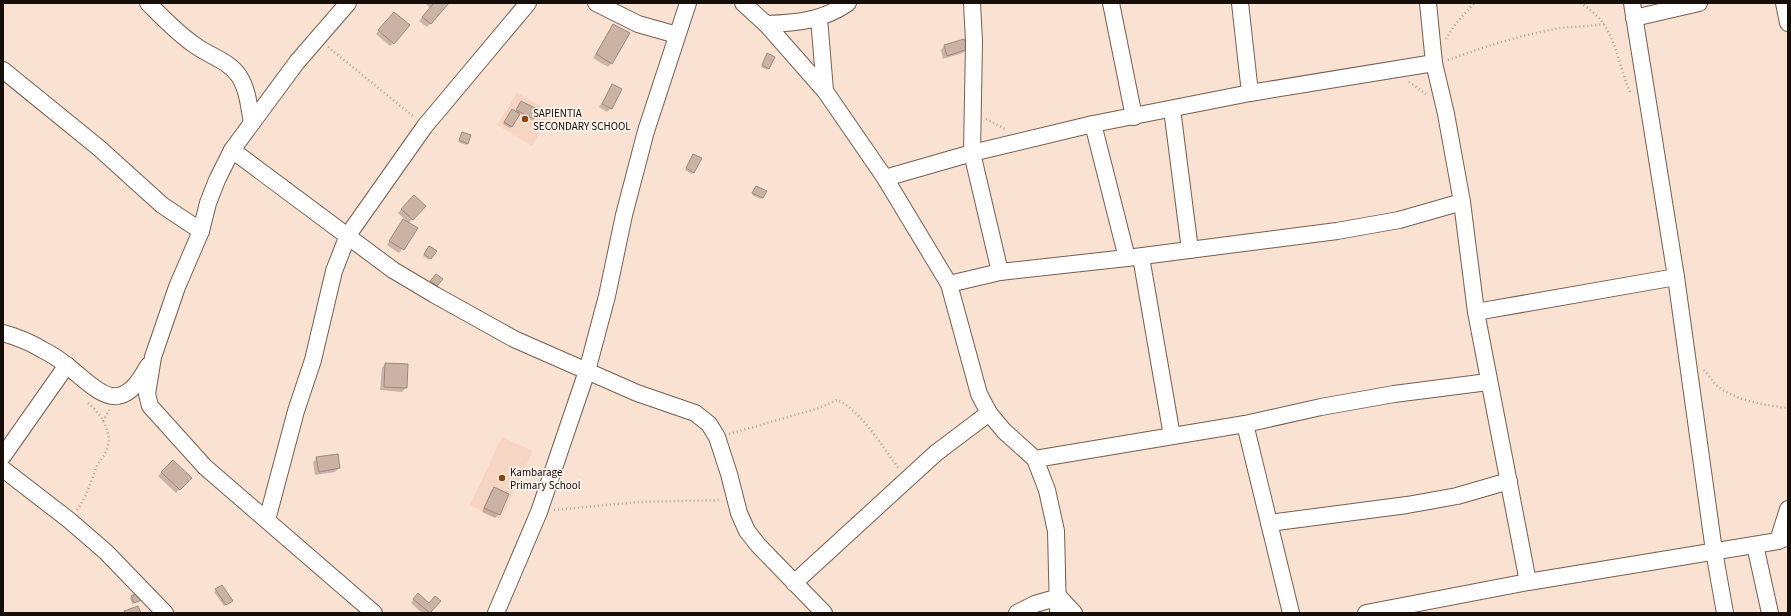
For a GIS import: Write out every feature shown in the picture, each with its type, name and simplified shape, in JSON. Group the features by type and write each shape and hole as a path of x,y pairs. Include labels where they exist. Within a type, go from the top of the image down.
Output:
{"street":[{"path":"148,3 175,30 197,47 226,64 238,75 246,92 252,123"},
{"path":"117,396 130,390 140,380 152,357 177,287 201,231 210,197 232,150 297,62 348,3"},
{"path":"267,520 296,411 313,360 334,271 348,235 425,126 528,3"},
{"path":"596,3 638,24 677,35"},
{"path":"496,613 539,512 588,371 607,296 624,215 642,146 688,3"},
{"path":"743,3 766,24 825,91 885,178 949,284 980,394 989,413 1004,431 1035,459 1047,490 1055,525 1059,597 1058,613"},
{"path":"766,24 796,23 819,18 836,11 848,3"},
{"path":"972,3 974,41 972,153 1000,272"},
{"path":"1111,3 1134,117"},
{"path":"1240,3 1250,93"},
{"path":"1428,3 1434,64 1446,114 1462,202 1476,312 1488,382 1528,582"},
{"path":"1699,3 1633,10 1676,277 1714,551 1726,613"},
{"path":"1784,3 1788,23"},
{"path":"819,18 825,91"},
{"path":"885,178 972,153 1093,124 1250,93 1434,64"},
{"path":"3,70 99,148 162,205 201,231"},
{"path":"1172,109 1190,250"},
{"path":"1093,124 1134,257 1172,436"},
{"path":"232,150 393,270 435,295 514,339 637,393 695,413 709,424 717,437 739,513 747,531 758,545 824,613"},
{"path":"949,284 1000,272 1134,257 1337,231 1399,220 1462,202"},
{"path":"1476,312 1676,277"},
{"path":"3,333 16,336 67,365 96,389 105,394 150,406"},
{"path":"152,357 147,394 150,406 205,467 374,613"},
{"path":"3,456 67,365"},
{"path":"1035,459 1245,424 1321,407 1394,394 1488,382"},
{"path":"794,583 906,479 936,453 989,413"},
{"path":"1245,424 1292,613"},
{"path":"3,469 69,520 106,552 165,613"},
{"path":"1269,523 1407,505 1457,496 1508,481"},
{"path":"1366,613 1528,582 1755,545 1783,539 1788,509"},
{"path":"1755,545 1770,613"},
{"path":"1017,613 1035,604 1059,597"},
{"path":"1059,597 1074,613"}],"path":[{"path":"1434,64 1454,26 1474,3"},
{"path":"1580,3 1597,16 1604,24 1615,43 1623,75 1632,97"},
{"path":"1434,64 1480,47 1529,34 1560,28 1588,27 1604,24"},
{"path":"318,39 425,126"},
{"path":"1392,71 1421,90 1446,114"},
{"path":"973,110 992,123 1030,139"},
{"path":"1686,354 1716,385 1731,394 1755,403 1788,408"},
{"path":"69,520 87,493 94,471 107,449 109,438 103,421 94,408 82,398"},
{"path":"717,437 819,408 837,400 843,402 867,426 906,479"},
{"path":"539,512 638,502 735,500"}],"shaded area":[{"name":"SAPIENTIA SECONDARY SCHOOL","path":"517,92 552,113 532,146 497,125"},
{"name":"Kambarage Primary School","path":"502,437 533,451 501,520 470,505"}],"building":[{"path":"431,3 449,3 431,24 422,17 433,4"},
{"path":"394,12 410,25 394,44 378,30"},
{"path":"613,24 630,33 612,64 596,54"},
{"path":"964,39 968,49 947,56 944,45"},
{"path":"767,53 775,57 769,69 762,65"},
{"path":"612,84 622,89 612,109 602,104"},
{"path":"521,101 539,110 534,119 516,110"},
{"path":"512,109 520,114 512,127 504,122"},
{"path":"462,132 471,135 468,144 459,140"},
{"path":"693,154 702,158 694,173 686,168"},
{"path":"756,186 767,191 763,198 752,193"},
{"path":"414,195 426,206 413,220 401,209"},
{"path":"403,219 418,228 404,250 389,241"},
{"path":"429,246 437,251 431,259 424,254"},
{"path":"436,274 443,279 437,286 430,281"},
{"path":"385,363 408,364 407,388 384,387"},
{"path":"338,454 340,468 319,472 316,457"},
{"path":"173,460 192,478 180,490 161,472"},
{"path":"494,487 509,494 500,515 484,508"},
{"path":"222,585 233,601 226,605 215,589"},
{"path":"141,591 144,599 134,603 131,596"},
{"path":"418,593 429,603 435,596 441,601 430,613 413,599"},
{"path":"138,606 141,613 125,613 124,611"}],"place":[{"name":"SAPIENTIA SECONDARY SCHOOL","path":"525,119"},
{"name":"Kambarage Primary School","path":"502,478"}]}
